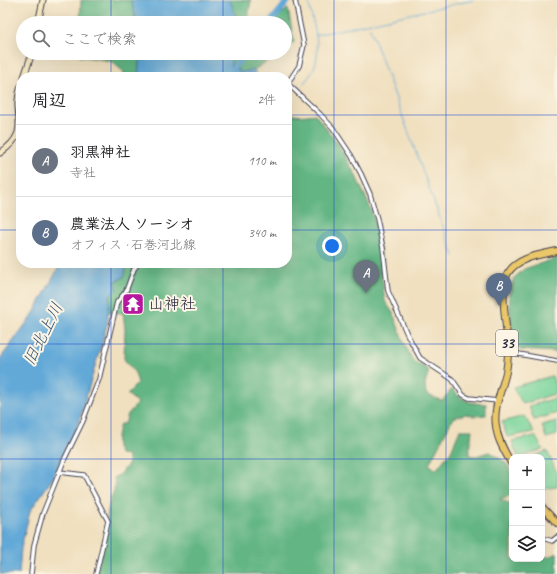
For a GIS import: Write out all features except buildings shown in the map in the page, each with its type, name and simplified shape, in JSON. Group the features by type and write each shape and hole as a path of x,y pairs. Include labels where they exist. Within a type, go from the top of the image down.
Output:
{"main road":[{"name":"33","path":"509,458 497,432 496,425 498,401 506,371 508,352 504,287 507,274 521,261 557,251"},
{"path":"545,510 557,523"}],"street":[{"path":"40,16 43,0"},
{"path":"292,76 299,66 304,45 295,0"},
{"path":"26,72 30,60"},
{"path":"292,89 333,128 346,146 361,174 370,194 377,219 383,248 388,291 407,334 420,358 452,379 463,395 469,398 498,401"},
{"path":"0,153 8,148 16,139"},
{"path":"31,574 36,534 67,451 83,421 99,379 117,302 126,291 135,268"},
{"path":"508,352 557,361"},
{"path":"59,472 84,475 108,519 96,574"},
{"path":"546,538 552,541 557,537"}],"green space":[{"path":"81,0 131,0 135,16 80,16"},
{"path":"230,0 251,0 248,16 236,16"},
{"path":"288,9 289,16 278,16"},
{"path":"292,31 294,42 292,44"},
{"path":"105,60 139,60 138,72 124,72 111,61"},
{"path":"232,60 269,60 254,70 242,72 231,72"},
{"path":"292,114 315,114 338,144 355,174 372,211 380,249 385,301 393,313 404,343 413,361 429,370 425,384 426,394 442,401 452,389 460,397 467,401 486,404 486,415 473,416 466,414 453,418 429,464 436,470 451,451 460,430 472,430 469,455 476,456 489,452 503,460 509,467 509,496 500,499 509,503 509,562 545,562 545,556 546,557 557,553 557,574 96,574 97,566 104,547 108,507 115,486 114,477 120,475 129,463 127,455 120,454 118,450 118,432 120,424 125,424 128,414 138,403 127,394 138,383 135,373 124,359 125,329 123,313 108,312 110,296 117,289 116,281 124,277 126,268 292,268"},
{"path":"557,258 557,352 520,350 512,340 509,294 514,278 524,269"},
{"path":"552,376 557,393 523,404 513,387"},
{"path":"556,398 557,413 534,420 529,406"},
{"path":"524,416 534,432 507,437 502,422"},
{"path":"557,421 557,435 546,438 542,425"},
{"path":"535,436 543,449 530,454 517,454 512,441"},
{"path":"547,451 557,473 557,487 545,489 545,454 540,454"}],"water":[{"path":"131,0 230,0 236,16 135,16"},
{"path":"139,60 232,60 231,72 138,72"},
{"path":"238,68 240,72 233,72"},
{"path":"254,70 255,72 240,72"},
{"name":"旧北上川","path":"58,268 126,268 124,277 116,281 117,289 110,296 107,325 78,425 62,455 53,478 30,511 21,548 19,574 0,574 0,359 34,313"}],"waterway":[{"path":"316,35 473,0"},
{"path":"276,16 288,1"},
{"path":"304,83 313,70 317,54 316,37 309,4"},
{"path":"370,28 454,256"},
{"path":"229,72 240,60"}],"place":[{"name":"羽黒神社","path":"366,293"},
{"name":"山神社","path":"133,304"},
{"name":"農業法人 ソーシオ","path":"499,306"}]}
